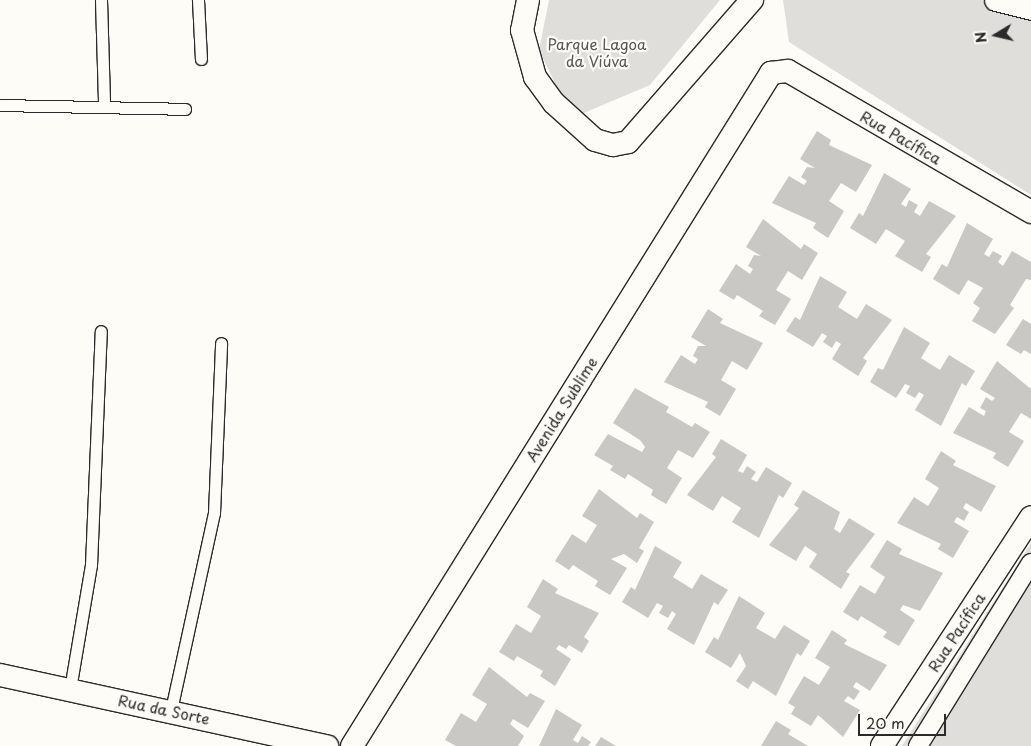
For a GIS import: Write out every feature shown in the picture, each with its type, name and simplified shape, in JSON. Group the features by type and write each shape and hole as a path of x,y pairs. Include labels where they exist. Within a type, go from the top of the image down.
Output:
{"street":[{"path":"528,0 522,30 535,77 554,103 595,140 613,145 628,142 752,0"},
{"path":"996,0 1031,9"},
{"name":"Rua Pacífica","path":"770,73 788,71 1031,212"},
{"name":"Avenida Sublime","path":"352,746 770,73"},
{"name":"Rua Pacífica","path":"882,746 1031,517"},
{"path":"918,746 1031,563"},
{"name":"Rua da Sorte","path":"0,675 171,710 327,746"}],"lane":[{"path":"101,0 104,104"},
{"path":"198,0 201,59"},
{"path":"0,105 104,104 185,109"},
{"path":"70,689 91,565 101,331"},
{"path":"171,710 214,513 221,343"}],"green space":[{"name":"Parque Lagoa da Viúva","path":"549,0 720,0 650,85 572,118 539,50"},
{"path":"783,0 1031,0 1031,195 789,42"},
{"path":"1031,543 1031,746 902,746"}],"building":[{"path":"817,131 831,140 829,145 872,165 856,192 841,183 829,201 844,211 828,238 813,228 816,223 772,203 789,176 804,185 807,181 801,177 807,167 815,168 800,159"},
{"path":"884,173 911,189 901,204 906,207 909,200 918,205 914,212 920,216 929,201 956,216 926,254 931,257 922,272 895,256 905,241 886,229 876,244 850,228 859,213 863,216"},
{"path":"763,219 801,249 804,244 818,253 802,280 788,271 776,290 791,299 775,325 759,316 763,311 737,295 734,300 719,291 736,264 750,274 753,269 748,266 754,255 761,256 746,247"},
{"path":"967,223 993,239 984,254 989,257 993,251 1002,256 998,262 1003,266 1012,251 1031,262 1031,280 1026,279 1010,305 1014,308 995,334 972,321 980,308 973,303 983,288 968,280 959,295 933,279 942,264 947,267"},
{"path":"820,276 847,292 838,307 857,319 866,304 892,320 863,358 867,361 858,376 832,359 841,344 836,341 832,348 823,342 827,336 822,333 813,347 786,331 795,317 800,320"},
{"path":"708,309 723,319 720,323 763,343 747,370 732,361 721,380 736,389 720,416 705,407 708,402 664,382 681,355 695,364 698,359 693,356 698,346 706,346 691,337"},
{"path":"1023,319 1031,324 1031,354 1024,350 1021,354 1006,345"},
{"path":"904,327 930,343 921,358 940,370 949,355 975,371 966,386 962,383 941,426 915,410 924,395 919,392 915,398 906,393 910,386 905,384 896,398 870,382 878,368 883,370"},
{"path":"997,361 1031,389 1031,419 1021,413 1009,432 1024,441 1008,467 993,458 996,453 953,433 969,407 984,416 986,411 980,408 986,397 992,401 995,398 980,389"},
{"path":"635,388 669,407 666,412 692,427 695,423 710,432 693,458 678,450 667,468 682,478 666,504 651,495 653,490 628,474 625,479 610,470 613,466 594,455 608,434 642,452 645,447 640,440 613,423"},
{"path":"721,439 747,455 738,471 743,473 747,466 756,472 751,479 757,482 766,467 792,483 783,498 779,495 759,538 732,522 741,508 722,496 713,511 687,495 716,457 712,454"},
{"path":"941,451 956,461 953,465 996,486 981,512 966,503 963,508 969,512 964,521 957,517 954,522 969,531 953,558 938,549 941,544 897,523 914,497 928,506 939,488 925,479"},
{"path":"599,489 637,518 640,513 654,522 639,548 644,551 637,563 624,554 611,559 627,568 610,595 595,586 598,581 573,565 569,570 555,561 572,534 586,543 597,525 582,516"},
{"path":"803,490 840,512 834,529 840,533 849,518 875,534 846,572 850,574 841,589 809,567 817,554 805,546 796,561 769,545 799,508 794,505"},
{"path":"887,540 902,549 899,554 943,573 920,611 903,605 900,610 915,620 899,646 883,637 887,632 861,616 858,621 843,612 860,585 875,594 885,577 870,567"},
{"path":"655,546 682,562 673,577 692,589 701,574 728,590 718,605 714,602 694,645 667,629 676,614 672,611 668,618 659,613 663,606 657,603 648,618 622,602 631,587 635,590"},
{"path":"543,579 558,589 555,593 599,613 584,637 589,641 582,653 569,645 566,649 559,645 556,649 571,659 555,686 540,676 543,671 517,656 514,661 499,652 516,624 531,633 541,616 527,607"},
{"path":"739,596 765,613 756,628 775,639 784,625 810,641 801,656 797,653 776,696 753,681 748,689 736,681 746,666 740,653 731,668 705,652 714,637 718,640"},
{"path":"832,630 847,640 844,644 887,665 870,691 856,682 853,687 860,691 854,700 848,696 844,701 860,710 843,737 818,715 811,726 791,714 795,707 788,703 804,676 819,685 830,667 815,658"},
{"path":"489,667 527,697 530,693 545,701 528,728 513,719 510,724 524,736 518,746 456,746 445,740 461,713 476,722 487,704 472,695"},
{"path":"556,709 582,725 573,740 578,743 582,736 591,742 588,746 539,746"},
{"path":"776,721 791,730 788,734 808,746 761,746"},
{"path":"601,737 616,746 595,746"}]}
